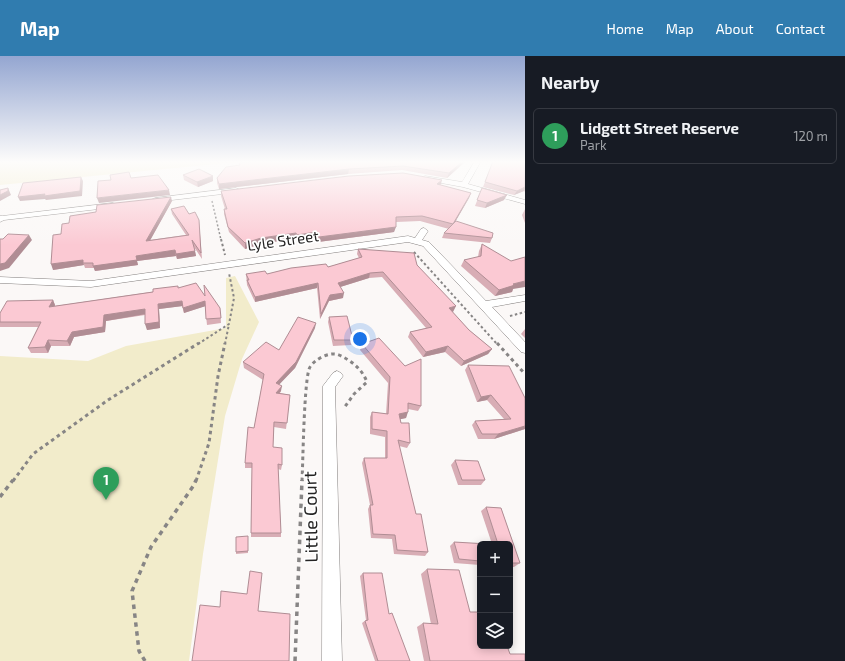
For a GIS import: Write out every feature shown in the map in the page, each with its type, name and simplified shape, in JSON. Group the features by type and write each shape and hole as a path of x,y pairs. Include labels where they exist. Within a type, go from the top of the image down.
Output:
{"street":[{"path":"143,201 244,189"},
{"path":"479,189 525,202"},
{"path":"1,219 120,204"},
{"path":"417,242 424,231"},
{"name":"Lyle Street","path":"0,280 91,284 408,239 426,244 525,349"},
{"path":"483,305 525,298"},
{"name":"Little Court","path":"332,661 329,386 337,376"}],"path":[{"path":"211,197 227,264"},
{"path":"411,250 419,256 525,374"},
{"path":"146,661 139,651 132,591 151,547 194,485 209,443 218,376 234,298 228,272 236,271"},
{"path":"521,313 525,312"},
{"path":"0,497 33,454 108,400 229,324"}],"shaded area":[{"path":"235,276 259,322 242,359 225,416 203,554 189,661 0,661 0,356 88,361 126,346 226,328 226,278"}],"building":[{"path":"8,189 8,191 0,195 0,190"},
{"path":"21,189 80,189 80,191 44,196 45,194 18,197"},
{"path":"98,189 169,190 97,198"},
{"path":"236,189 457,189 471,193 453,224 422,216 396,217 396,227 319,237 316,232 297,235 296,233 261,238 245,243 228,227 224,209 227,209 221,191"},
{"path":"481,189 507,195 487,203 477,200"},
{"path":"171,197 146,241 189,235 171,209 184,206 189,214 195,212 199,220 201,253 192,240 195,251 176,254 175,250 136,256 137,260 93,266 93,263 83,263 83,260 51,264 53,235 61,234 62,224 69,223 70,216 96,212 97,205"},
{"path":"456,221 493,233 492,238 444,233"},
{"path":"8,234 29,235 5,263 0,264 0,239 3,239"},
{"path":"482,244 511,261 525,257 525,281 499,290 464,260 481,256"},
{"path":"358,249 414,253 417,265 456,306 449,308 469,330 492,349 464,361 448,346 426,352 410,332 432,327 383,272 370,273 338,283 344,293 330,295 321,314 318,283 255,297 247,280 249,280 246,274 265,271 267,274 291,268 326,264 328,267 362,257"},
{"path":"196,283 205,296 204,285 220,308 221,318 206,319 205,301 183,308 182,301 158,304 159,322 145,324 145,309 104,315 103,327 72,332 67,341 48,340 45,347 28,348 41,322 0,322 0,313 7,301 53,300 49,307 153,292 153,289 178,286 178,288"},
{"path":"347,316 353,340 334,340 329,317"},
{"path":"298,317 316,323 296,362 276,383 282,386 276,393 290,395 287,423 274,422 273,447 282,448 282,465 278,464 281,533 251,533 252,463 245,463 248,427 254,428 264,374 243,362 266,342 279,350"},
{"path":"379,338 405,366 421,359 421,406 408,403 408,412 399,414 401,423 409,423 410,443 398,440 416,514 421,514 428,552 397,550 395,535 373,534 370,505 373,505 364,458 387,458 387,431 372,429 372,412 388,414 390,377 362,344"},
{"path":"468,365 509,366 525,398 525,426 498,434 482,434 475,421 511,419 491,395 481,397"},
{"path":"455,460 478,461 485,480 462,480"},
{"path":"486,507 501,508 512,541 497,541"},
{"path":"248,536 248,551 236,552 236,537"},
{"path":"454,542 477,543 477,561 459,559"},
{"path":"513,543 520,563 513,563"},
{"path":"427,569 459,570 470,612 477,612 477,649 508,649 510,654 525,654 525,661 430,661 423,623 438,624"},
{"path":"250,571 262,573 258,611 290,614 289,661 192,661 200,605 220,607 221,591 247,594"},
{"path":"363,573 382,573 389,614 392,613 410,661 378,661 365,621 368,620"}],"place":[{"name":"Lidgett Street Reserve","path":"106,500"}]}
